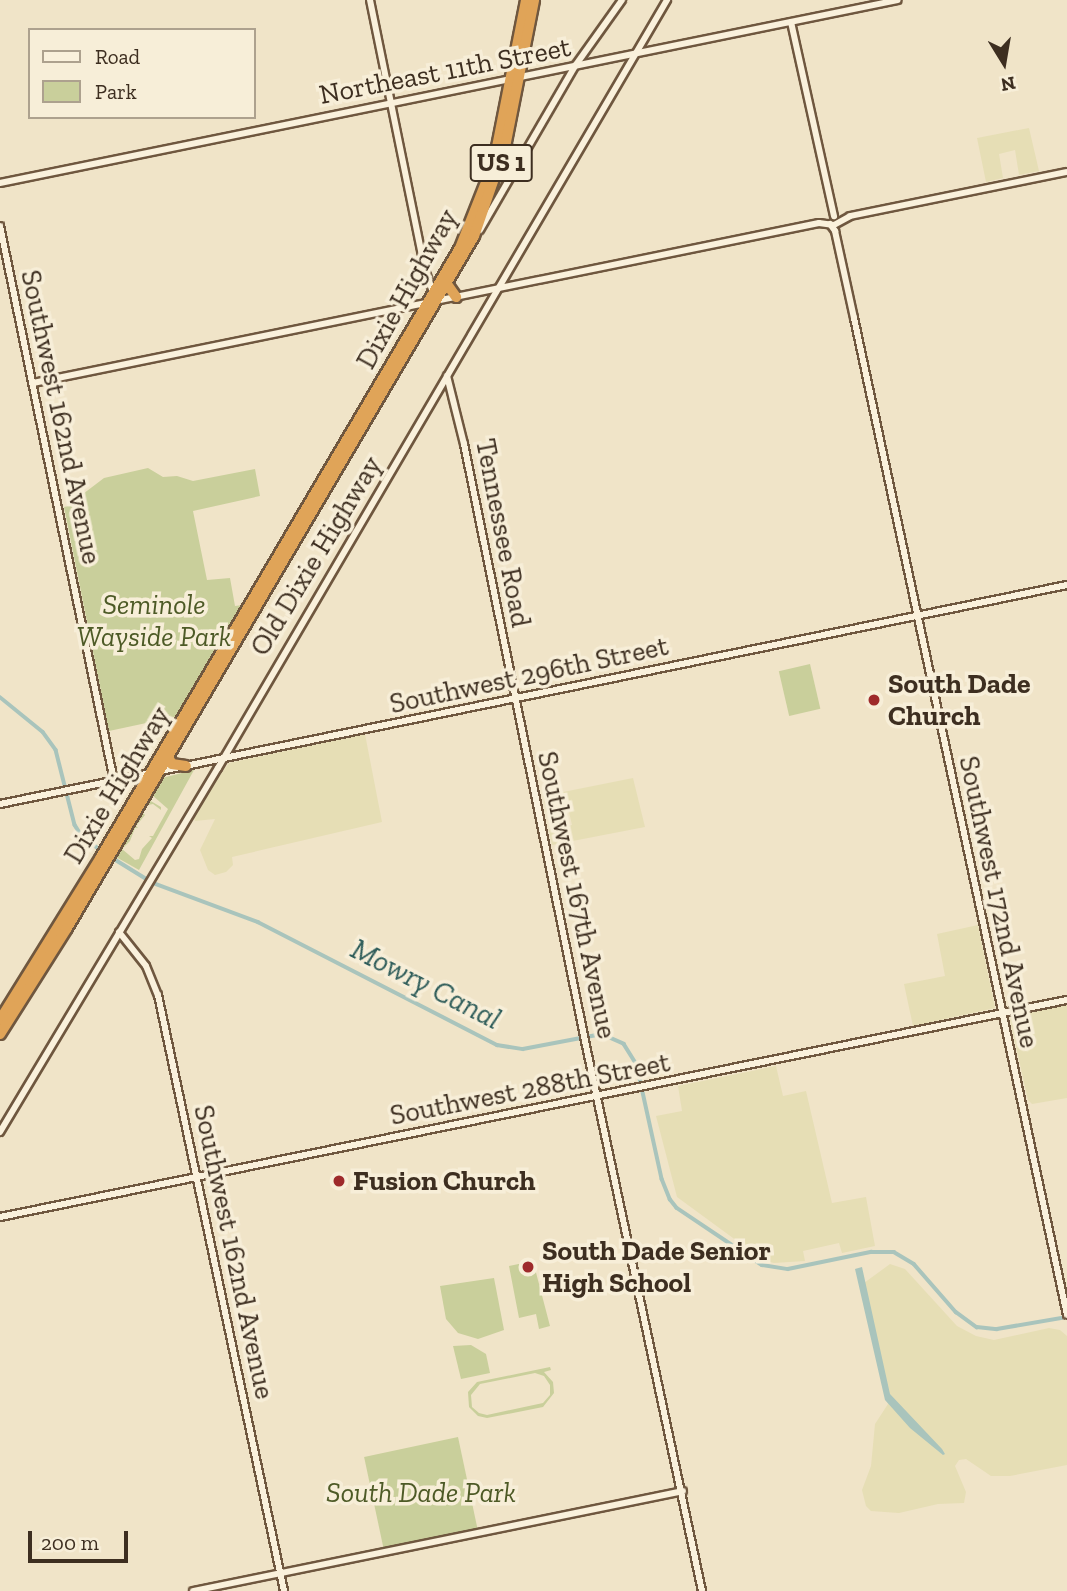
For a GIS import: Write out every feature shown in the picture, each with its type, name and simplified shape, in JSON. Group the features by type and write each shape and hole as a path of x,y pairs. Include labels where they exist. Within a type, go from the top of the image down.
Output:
{"highway":[{"name":"Dixie Highway","path":"288,540 429,301 470,226 502,146 529,2"},
{"name":"US 1","path":"472,240 502,146"},
{"name":"Dixie Highway","path":"335,475 411,346 411,339 429,301 447,284 472,240"},
{"path":"447,284 456,297"},
{"path":"364,425 363,420 381,382"},
{"path":"335,475 338,463 354,435 352,430"},
{"name":"US 1","path":"243,623 335,475"},
{"name":"US 1","path":"243,623 257,607 268,587 277,558 288,540"},
{"path":"274,570 288,540"},
{"path":"277,558 268,587 282,586"},
{"name":"Dixie Highway","path":"0,1020 64,926 142,787 168,757 243,623"},
{"path":"155,772 191,712"},
{"path":"168,757 172,764 186,766"},
{"name":"Dixie Highway","path":"64,926 86,883 124,832 126,823 155,772"},
{"path":"134,776 141,780 142,787"},
{"path":"0,1034 41,971 43,961 64,926"}],"street":[{"path":"370,0 429,301"},
{"path":"472,240 575,66 622,0"},
{"name":"Old Dixie Highway","path":"0,1132 216,771 667,0"},
{"name":"Northeast 11th Street","path":"0,183 898,0"},
{"name":"Southwest 172nd Avenue","path":"791,22 1067,1314"},
{"path":"644,40 652,51"},
{"path":"502,146 526,152"},
{"path":"33,383 1067,172"},
{"name":"Southwest 162nd Avenue","path":"0,226 114,781"},
{"path":"506,275 517,285"},
{"name":"Tennessee Road","path":"447,376 515,699"},
{"name":"Southwest 296th Street","path":"0,804 1067,585"},
{"name":"Southwest 167th Avenue","path":"515,699 702,1591"},
{"path":"233,741 236,750 250,753"},
{"path":"209,762 216,771"},
{"name":"Southwest 162nd Avenue","path":"119,932 146,966 157,989 284,1591"},
{"name":"Southwest 288th Street","path":"0,1217 1067,1000"},
{"path":"193,1591 683,1491"}],"shaded area":[{"path":"1029,128 1039,171 1019,175 1015,150 999,154 1003,178 986,182 977,138"},
{"path":"365,734 382,822 232,857 233,865 226,872 215,875 208,870 200,850 215,819 195,821 194,818 198,805 229,763"},
{"path":"633,778 645,827 552,845 549,830 572,825 568,808 546,812 543,796"},
{"path":"978,925 995,1008 913,1026 904,984 945,976 937,934"},
{"path":"1067,1002 1067,1098 1032,1104 1028,1100 1010,1020 1016,1014"},
{"path":"776,1066 783,1096 806,1091 832,1203 866,1197 875,1246 842,1253 839,1243 803,1251 805,1261 774,1263 763,1260 677,1197 656,1116 682,1111 678,1086"},
{"path":"890,1264 905,1269 957,1326 976,1336 994,1340 1049,1328 1060,1330 1067,1336 1067,1465 1010,1476 991,1476 966,1459 959,1460 955,1466 966,1492 964,1503 938,1504 899,1513 871,1511 866,1506 862,1490 871,1466 875,1424 888,1404 864,1283"}],"green space":[{"name":"Seminole Wayside Park","path":"148,468 163,477 177,476 193,481 255,469 260,496 193,511 207,580 230,578 235,606 243,605 179,716 109,731 64,507 80,504 79,497 104,478"},
{"path":"810,664 820,709 789,716 779,671"},
{"path":"194,770 139,870 116,857 149,800 161,807 161,810 153,804 148,805 143,813 145,815 136,826 138,828 135,828 130,841 122,849 135,860 139,859 142,849 152,838 149,836 153,836 168,809 152,795 162,778"},
{"path":"533,1261 550,1326 539,1329 536,1314 519,1318 509,1266"},
{"path":"494,1278 504,1330 478,1339 458,1333 446,1319 440,1286"},
{"path":"471,1345 486,1354 490,1373 461,1379 453,1346"},
{"path":"550,1367 551,1370 544,1372 553,1382 554,1393 543,1407 487,1418 478,1416 469,1407 468,1392 477,1382","holes":["535,1373 544,1376 550,1385 550,1395 543,1403 487,1415 472,1407 471,1395 480,1384"]},
{"name":"South Dade Park","path":"458,1437 478,1529 384,1549 364,1457"}],"water":[{"path":"862,1267 890,1394 942,1449 945,1454 943,1455 910,1428 885,1400 855,1269"}],"waterway":[{"name":"Mowry Canal","path":"0,697 43,732 56,750 75,825 82,836 102,851"},
{"name":"Mowry Canal","path":"111,857 153,883 258,922 497,1045 523,1049 602,1034 624,1044 637,1065 662,1179 670,1199 677,1208 762,1265 788,1269 871,1252 894,1252 914,1264 956,1312 977,1327 997,1329 1067,1317"}],"place":[{"name":"South Dade Church","path":"874,700"},
{"name":"Fusion Church","path":"339,1181"},
{"name":"South Dade Senior High School","path":"528,1267"}]}
